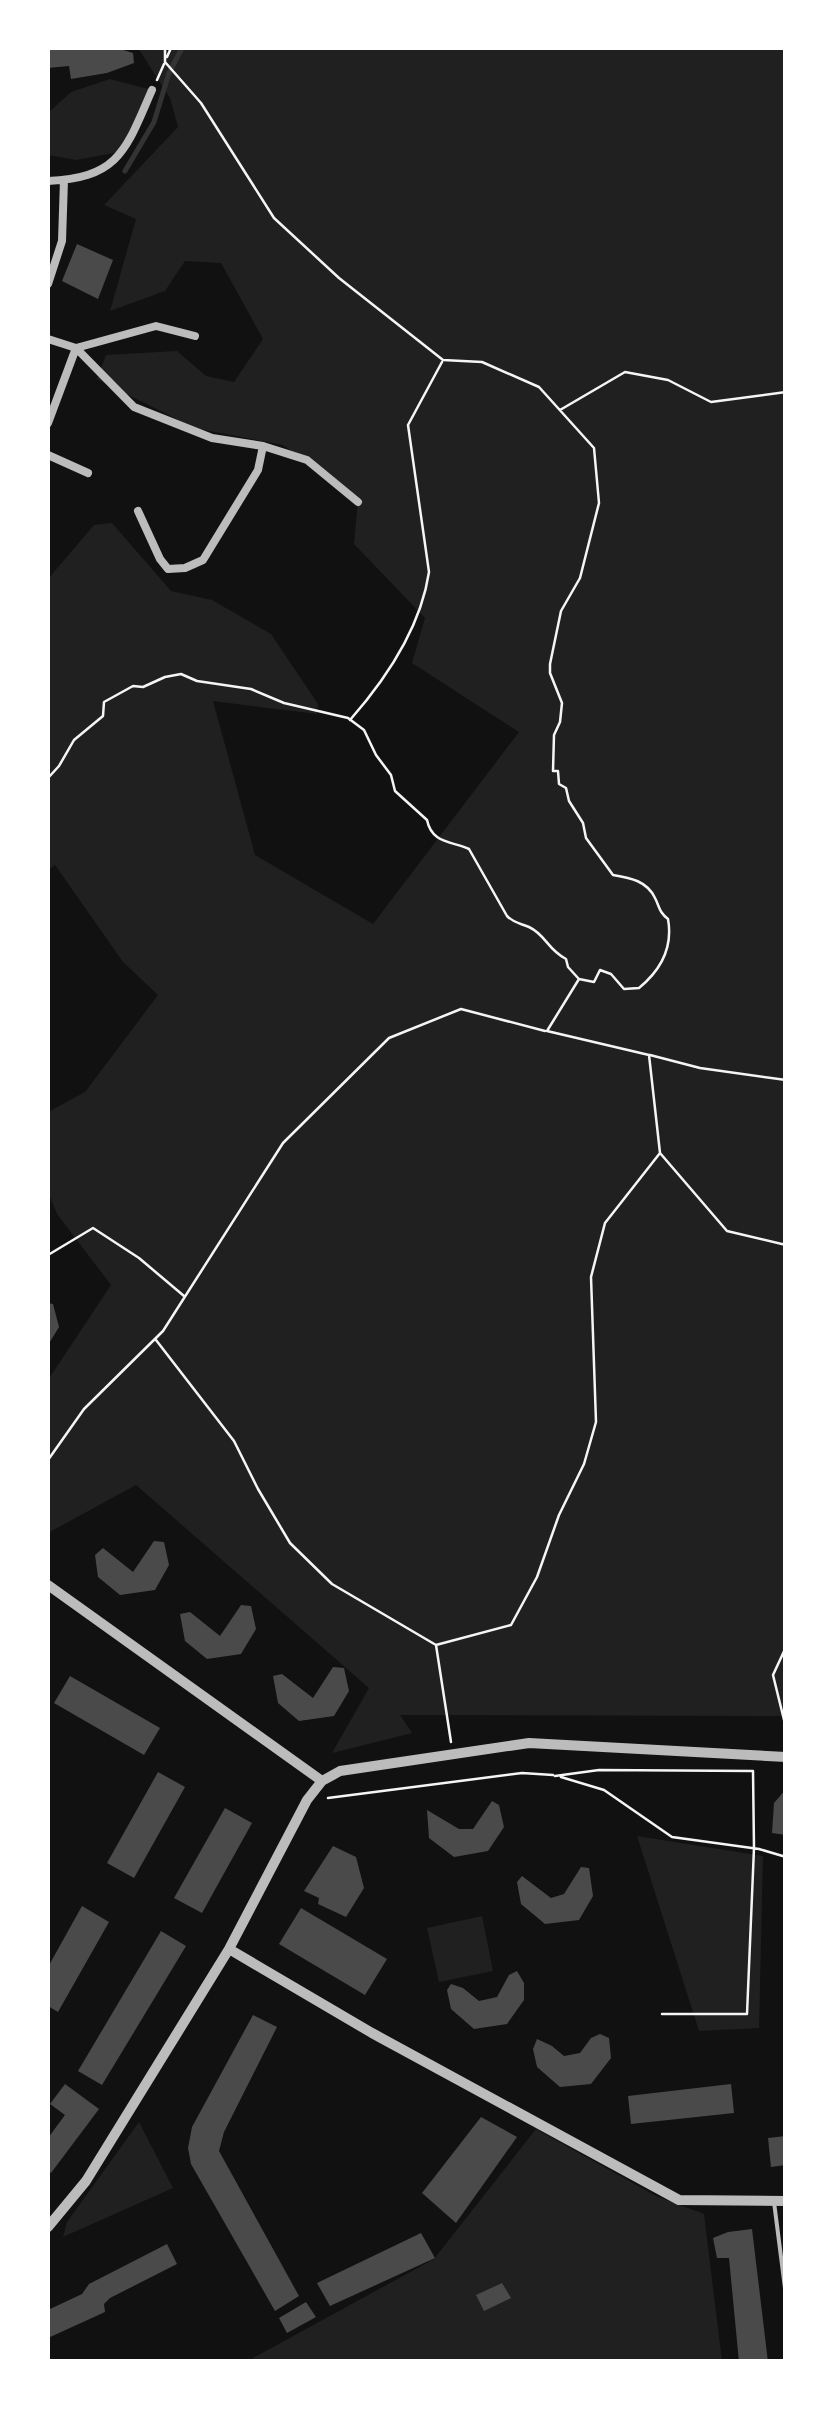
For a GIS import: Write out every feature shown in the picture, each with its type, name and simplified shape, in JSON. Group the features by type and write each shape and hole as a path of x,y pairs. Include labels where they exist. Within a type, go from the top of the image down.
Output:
{"street":[{"path":"48,181 90,174 125,151 152,90"},
{"path":"48,284 62,241 64,180"},
{"path":"76,348 156,326 195,336"},
{"path":"48,339 76,348 134,406 212,438 263,446 307,460 358,502"},
{"path":"48,423 76,348"},
{"path":"138,510 160,560 168,569 186,568 204,560 258,470 263,446"},
{"path":"48,456 88,473"},
{"path":"48,1585 322,1781"},
{"path":"48,2227 86,2182 229,1949 307,1800 322,1781 340,1771 528,1743 786,1757"},
{"path":"229,1949 372,2033 679,2200 780,2202"}],"lane":[{"path":"780,2202 786,2296"}],"path":[{"path":"152,90 168,48"},
{"path":"48,778 74,740 104,716 104,702 110,697 181,674 197,682 251,689 284,704 290,702 312,712 350,720 364,730 376,756 391,775 395,790 427,820 427,827 442,843 469,850 507,916 542,936 579,979 594,982 600,970 612,974 624,988 639,988 666,957 670,925 649,887 613,874 586,838 583,822 569,801 566,788 560,784 558,771 553,772 552,748 562,703 550,664 562,611 580,578 599,504 594,448 539,387 482,362 443,360 339,278 274,218 201,103 165,62"},
{"path":"350,720 367,701 410,632 426,595 430,572 408,425 443,360"},
{"path":"560,410 626,372 668,380 711,402 786,392"},
{"path":"547,1032 579,979"},
{"path":"48,1460 84,1409 155,1339 283,1143 389,1038 462,1009 700,1068 786,1080"},
{"path":"649,1055 660,1153 728,1231 786,1245"},
{"path":"155,1339 234,1441 290,1544 332,1584 436,1645 511,1625 537,1576 559,1515 584,1464 596,1422 591,1277 605,1223 660,1153"},
{"path":"48,1255 92,1228 139,1258 185,1296"},
{"path":"436,1645 453,1753"},
{"path":"786,1647 773,1675 786,1728"},
{"path":"555,1776 599,1770 753,1771 748,2014 662,2014"},
{"path":"307,1800 522,1772 555,1776 604,1790 672,1837 786,1856"}],"shaded area":[{"path":"138,48 785,48 785,1716 400,1715 412,1733 332,1753 369,1688 136,1485 48,1533 48,1380 111,1285 57,1214 48,1192 48,1112 85,1092 158,995 123,962 55,865 48,870 48,579 94,525 112,523 171,591 212,600 271,634 318,704 317,714 213,701 255,855 373,924 519,732 412,663 425,618 354,544 358,501 283,445 194,428 97,379 106,355 177,351 206,376 234,382 263,339 221,263 185,261 165,291 110,311 136,219 104,205 178,127 170,98"},
{"path":"110,79 152,90 125,151 76,160 48,155 48,113 71,92"},
{"path":"637,1836 763,1856 759,2028 699,2031"},
{"path":"482,1916 493,1971 439,1982 427,1928"},
{"path":"139,2122 173,2188 63,2237 67,2222"},
{"path":"536,2129 656,2196 704,2214 722,2361 255,2362 253,2358 434,2259"}],"building":[{"path":"48,48 117,48 133,53 134,63 107,73 71,79 69,66 48,68"},
{"path":"77,244 113,260 98,299 62,281"},
{"path":"48,1303 53,1304 59,1327 48,1345"},
{"path":"154,1541 164,1542 169,1565 155,1590 120,1595 98,1577 95,1555 103,1548 133,1572"},
{"path":"241,1605 251,1606 256,1629 241,1654 207,1659 185,1641 180,1614 190,1612 220,1636"},
{"path":"333,1667 344,1668 349,1691 334,1716 299,1721 278,1703 273,1676 282,1674 313,1698"},
{"path":"70,1676 160,1728 144,1755 54,1703"},
{"path":"158,1772 185,1787 134,1878 107,1863"},
{"path":"786,1789 786,1835 772,1833 774,1803"},
{"path":"492,1801 499,1805 504,1827 488,1851 454,1857 429,1838 427,1810 459,1829 473,1829"},
{"path":"225,1808 252,1823 202,1913 174,1898"},
{"path":"333,1846 356,1857 364,1888 346,1917 318,1904 319,1898 304,1891"},
{"path":"581,1867 589,1868 593,1896 579,1920 545,1924 521,1904 517,1882 522,1876 551,1898 564,1894"},
{"path":"82,1906 109,1922 58,2012 48,2006 48,1967"},
{"path":"301,1908 387,1959 365,1995 279,1944"},
{"path":"161,1931 186,1946 102,2085 78,2071"},
{"path":"517,1971 524,1983 524,2000 507,2024 474,2029 451,2009 447,1990 451,1984 479,2001 497,1997 509,1975"},
{"path":"253,2015 277,2027 224,2132 219,2151 299,2296 275,2311 191,2164 188,2148 192,2127"},
{"path":"600,2034 609,2038 611,2058 591,2084 560,2087 537,2067 533,2049 537,2039 564,2056 580,2053 591,2038"},
{"path":"65,2084 99,2109 51,2173 48,2138 65,2115 50,2104"},
{"path":"731,2084 734,2113 631,2124 628,2096"},
{"path":"481,2117 517,2137 456,2223 422,2193"},
{"path":"786,2136 786,2165 771,2167 768,2138"},
{"path":"752,2229 768,2362 739,2362 729,2258 717,2258 713,2238"},
{"path":"421,2233 435,2258 330,2306 317,2283"},
{"path":"167,2244 177,2264 110,2298 104,2304 105,2312 48,2338 48,2310"},
{"path":"502,2283 511,2298 484,2311 476,2295"},
{"path":"306,2302 316,2317 287,2333 279,2318"}],"waterway":[{"path":"125,171 154,122 169,73 182,48"}]}
